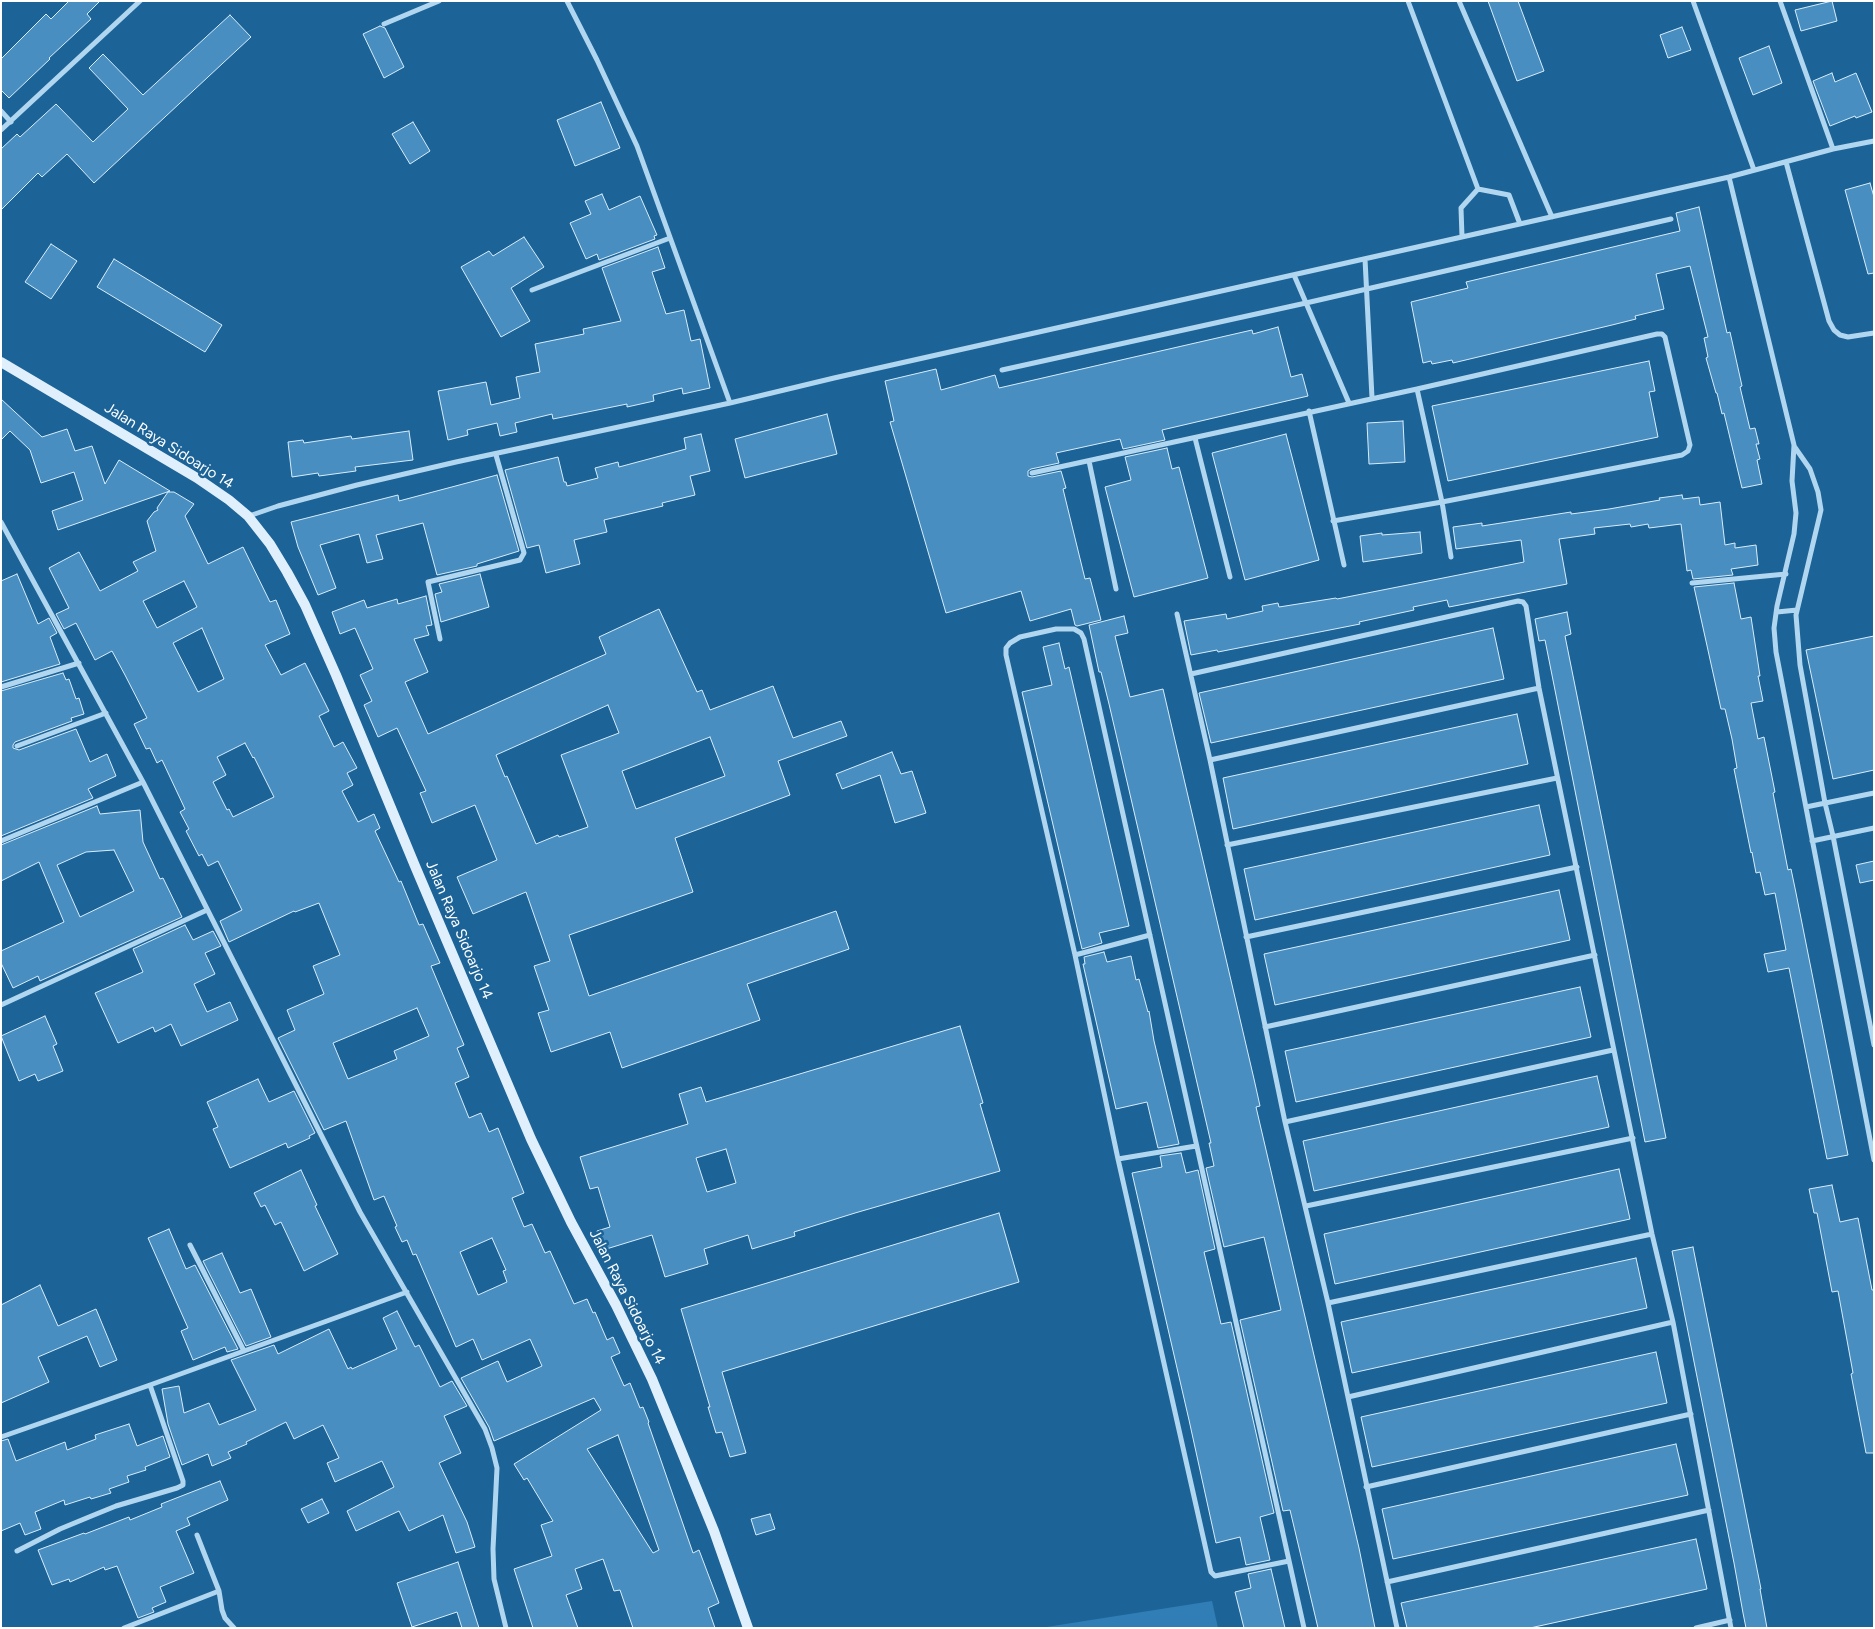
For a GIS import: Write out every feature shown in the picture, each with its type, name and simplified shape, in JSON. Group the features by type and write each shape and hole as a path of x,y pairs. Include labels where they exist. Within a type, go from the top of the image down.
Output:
{"main road":[{"name":"Jalan Raya Sidoarjo 14","path":"1,362 197,478 248,516 270,544 305,605 531,1139 571,1222 616,1305 652,1379 714,1531 748,1628"}],"street":[{"path":"1,130 140,1"},
{"path":"384,24 439,1"},
{"path":"567,1 637,146 730,403"},
{"path":"1408,1 1478,188"},
{"path":"1459,1 1552,217"},
{"path":"1693,1 1754,170"},
{"path":"1780,1 1833,149"},
{"path":"1,111 11,122"},
{"path":"248,516 357,485 456,462 496,455 730,403 1729,177 1833,149 1874,141"},
{"path":"1786,162 1829,321 1834,330 1840,335 1848,337 1874,333"},
{"path":"1729,177 1794,446 1792,480 1796,513 1786,574 1776,612 1774,628 1776,652 1874,1160"},
{"path":"1478,188 1510,195 1520,224"},
{"path":"1462,237 1461,208 1478,188"},
{"path":"1002,370 1367,290 1671,219"},
{"path":"532,290 670,238"},
{"path":"1365,259 1372,398"},
{"path":"1294,275 1350,403"},
{"path":"1032,473 1618,342 1662,334 1665,337 1690,445 1688,451 1682,455 1442,502 1333,520"},
{"path":"1417,388 1442,502 1451,557"},
{"path":"1309,411 1344,566"},
{"path":"1195,438 1230,577"},
{"path":"1794,446 1810,468 1818,492 1821,510 1797,610 1796,628 1800,665 1825,803 1874,1045"},
{"path":"440,639 428,582 520,560 523,557 524,553 496,455"},
{"path":"1089,461 1116,589"},
{"path":"1,522 143,782 360,1212 485,1429 497,1468 493,1549 494,1579 506,1628"},
{"path":"1692,584 1786,574"},
{"path":"1191,674 1518,601 1523,602 1526,606 1539,688 1613,1050 1652,1234 1673,1322 1731,1628"},
{"path":"1776,612 1797,610"},
{"path":"1177,614 1210,760 1285,1122 1328,1303 1397,1628"},
{"path":"1289,1561 1215,1576 1211,1572 1118,1159 1075,955 1006,655 1006,648 1020,637 1056,629 1074,629 1081,633 1084,639 1304,1628"},
{"path":"1,687 79,663"},
{"path":"1210,760 1539,688"},
{"path":"17,746 106,713"},
{"path":"1227,845 1558,778"},
{"path":"1,841 143,782"},
{"path":"1806,807 1874,793"},
{"path":"1812,841 1874,828"},
{"path":"1246,937 1577,867"},
{"path":"1,1005 207,910"},
{"path":"1075,955 1150,935"},
{"path":"1265,1027 1595,955"},
{"path":"1285,1122 1613,1050"},
{"path":"1306,1206 1633,1138"},
{"path":"1118,1159 1196,1146"},
{"path":"1328,1303 1652,1234"},
{"path":"190,1244 244,1351"},
{"path":"1,1437 407,1292"},
{"path":"1348,1397 1673,1322"},
{"path":"17,1551 60,1529 116,1506 183,1485 150,1385"},
{"path":"1366,1486 1691,1414"},
{"path":"1387,1582 1709,1510"},
{"path":"197,1535 219,1591 220,1603 225,1618 234,1628"},
{"path":"124,1628 219,1591"},
{"path":"1696,1628 1730,1620"}],"shaded area":[{"path":"1212,1601 1218,1628 1040,1628"}],"building":[{"path":"69,1 100,1 87,14 91,19 9,98 1,90 1,59 46,14 51,19"},
{"path":"1488,1 1518,1 1544,71 1517,81"},
{"path":"1832,1 1837,21 1801,31 1795,10"},
{"path":"230,15 251,37 94,183 67,154 42,177 38,173 1,210 1,149 17,134 20,137 56,104 93,142 128,109 89,68 103,54 143,95"},
{"path":"380,26 385,28 404,67 384,78 363,34"},
{"path":"1682,27 1691,50 1668,58 1660,35"},
{"path":"1769,46 1782,83 1753,95 1739,58"},
{"path":"1832,73 1835,82 1856,73 1872,112 1856,118 1855,116 1830,126 1813,81"},
{"path":"601,102 620,148 575,166 557,120"},
{"path":"413,122 430,151 410,164 392,134"},
{"path":"1870,183 1874,197 1874,273 1868,274 1845,190"},
{"path":"602,194 609,210 640,196 657,235 654,236 655,239 599,260 597,254 586,259 570,223 591,214 585,201"},
{"path":"1699,207 1727,333 1730,332 1750,429 1755,428 1759,444 1756,444 1760,459 1757,460 1762,484 1742,488 1724,413 1722,414 1706,358 1708,357 1704,338 1708,337 1690,266 1656,274 1664,309 1635,316 1636,319 1453,363 1452,360 1432,364 1431,361 1423,363 1411,302 1468,288 1466,282 1680,231 1676,213"},
{"path":"524,237 544,267 511,288 530,321 501,337 461,267 489,251 493,256"},
{"path":"51,244 77,261 51,299 25,282"},
{"path":"658,247 665,268 652,272 666,314 684,310 691,341 700,339 710,388 683,394 682,388 653,395 654,401 627,407 627,404 553,419 552,414 515,423 517,432 500,436 497,423 467,430 468,435 448,440 438,391 486,382 491,405 520,398 516,377 540,372 535,344 584,334 583,329 621,321 602,268"},
{"path":"114,259 222,325 205,352 97,287"},
{"path":"1278,327 1291,377 1302,374 1308,396 1162,430 1165,440 1123,449 1120,439 1056,453 1059,463 1028,471 1028,476 1032,477 1061,471 1066,488 1063,489 1085,579 1090,578 1101,620 1077,626 1075,625 1071,609 1030,621 1021,591 946,613 890,422 894,421 885,381 936,369 941,390 995,375 999,388 1252,330 1253,334"},
{"path":"1649,361 1655,391 1649,392 1658,437 1448,481 1432,406"},
{"path":"1,399 42,437 67,429 75,451 92,446 105,484 119,460 170,491 58,530 52,511 83,500 74,472 41,483 30,450 10,431 1,440"},
{"path":"827,414 837,454 745,478 735,439"},
{"path":"1403,421 1405,462 1369,464 1367,423"},
{"path":"409,431 413,460 355,467 356,471 319,476 318,473 292,477 288,442 303,440 304,443 351,436 352,439"},
{"path":"701,434 710,471 690,476 695,495 662,503 663,506 604,520 607,532 574,540 580,564 546,573 539,545 527,548 505,470 558,457 564,482 566,482 567,486 598,478 595,468 618,462 619,467 686,449 684,438"},
{"path":"1286,434 1319,560 1245,580 1212,453"},
{"path":"1167,448 1172,469 1179,467 1208,578 1134,597 1105,487 1131,480 1125,457"},
{"path":"497,475 519,551 477,564 477,566 437,575 423,523 376,535 383,559 367,563 359,534 320,545 336,588 318,595 298,547 291,522 398,495 399,501"},
{"path":"168,492 174,492 194,504 185,516 208,564 243,547 270,602 276,600 290,634 265,645 281,675 305,663 329,711 319,716 334,747 343,742 357,768 347,773 353,785 342,791 358,822 374,814 380,828 375,831 399,882 401,881 419,925 423,924 440,963 431,966 464,1045 457,1048 469,1077 455,1083 469,1118 481,1113 489,1132 498,1128 524,1193 512,1198 524,1227 532,1224 545,1253 550,1251 574,1304 587,1299 607,1340 613,1337 620,1353 611,1357 624,1386 630,1383 640,1408 643,1407 693,1553 699,1550 719,1603 708,1608 715,1628 633,1628 620,1590 614,1591 603,1559 575,1569 582,1589 566,1595 578,1628 533,1628 514,1569 552,1556 541,1525 553,1521 527,1478 524,1480 514,1464 601,1410 594,1398 494,1441 489,1427 461,1378 498,1361 507,1382 542,1366 530,1339 482,1360 473,1339 456,1347 416,1254 413,1255 407,1240 402,1242 384,1196 374,1200 346,1121 324,1130 278,1038 295,1030 287,1010 324,994 313,966 340,955 319,903 294,911 229,942 220,921 242,910 218,861 208,866 202,854 199,856 186,831 189,829 180,812 185,809 162,760 157,763 150,748 146,749 134,724 147,718 125,675 112,651 95,660 76,623 64,629 56,614 69,608 49,568 79,552 100,591 138,571 133,562 156,551 147,521 158,510 157,508","holes":["184,581 197,607 157,628 143,601","202,628 224,679 198,692 173,643","245,743 274,797 233,817 229,809 227,810 213,782 226,775 217,757","417,1008 429,1036 394,1051 397,1059 348,1079 333,1043","492,1238 506,1270 503,1271 507,1282 478,1295 460,1252","618,1435 659,1550 653,1553 587,1449"]},
{"path":"1682,495 1683,499 1699,497 1700,505 1720,502 1725,545 1735,543 1735,548 1756,545 1758,565 1731,569 1733,575 1693,579 1691,570 1687,571 1681,524 1649,528 1648,524 1631,527 1630,524 1594,528 1595,534 1559,539 1567,584 1449,607 1447,600 1413,607 1414,610 1359,622 1360,624 1218,652 1217,650 1191,655 1184,621 1226,614 1227,619 1263,611 1262,606 1278,603 1279,607 1337,599 1524,562 1521,540 1456,549 1453,527 1482,523 1482,526 1571,512 1571,514 1609,509"},
{"path":"1420,532 1422,553 1363,562 1360,536 1382,533 1382,535"},
{"path":"17,574 38,624 49,618 57,633 50,637 60,664 1,682 1,581"},
{"path":"480,574 489,607 441,622 435,594 442,592 439,584"},
{"path":"1734,583 1741,619 1751,617 1763,701 1751,703 1758,739 1764,737 1788,870 1791,869 1848,1155 1827,1159 1789,968 1768,972 1764,954 1786,950 1775,893 1765,895 1760,872 1756,873 1734,769 1737,768 1732,739 1725,709 1721,709 1694,587"},
{"path":"426,596 432,625 426,626 429,635 414,639 428,672 405,682 428,734 606,654 599,637 659,609 697,692 702,690 710,710 773,686 793,738 841,721 847,736 778,761 790,795 675,838 693,892 569,935 589,996 836,911 849,949 747,984 760,1020 622,1068 610,1032 551,1052 538,1013 549,1010 534,966 550,961 526,892 473,914 457,877 497,860 475,805 432,823 420,793 426,791 397,728 378,737 364,705 372,701 360,675 373,669 355,628 340,634 332,612 364,600 367,608 397,599 398,604","holes":["608,705 619,733 561,755 588,827 559,837 558,835 536,844 496,755","710,737 725,776 636,809 622,771"]},
{"path":"1567,612 1571,634 1565,636 1666,1138 1645,1142 1545,640 1539,641 1535,619"},
{"path":"1124,616 1128,633 1115,636 1130,697 1163,689 1254,1079 1260,1106 1256,1107 1359,1548 1375,1628 1318,1628 1290,1510 1283,1511 1240,1320 1281,1310 1264,1237 1224,1247 1206,1168 1214,1166 1209,1143 1211,1143 1089,625"},
{"path":"1493,628 1504,679 1211,743 1199,693"},
{"path":"1874,636 1874,770 1833,779 1806,650"},
{"path":"1059,643 1065,669 1069,667 1129,926 1099,933 1102,943 1082,949 1022,692 1052,685 1043,647"},
{"path":"63,673 66,680 69,679 76,699 79,698 84,714 71,718 72,721 15,742 13,748 19,750 76,729 90,762 107,754 116,776 88,789 93,798 1,836 1,691"},
{"path":"1517,714 1528,764 1233,829 1223,778"},
{"path":"892,752 901,774 912,771 926,813 895,823 880,775 842,789 836,774"},
{"path":"1539,805 1550,855 1255,920 1244,869"},
{"path":"97,806 100,814 140,810 143,842 160,879 163,878 182,917 40,981 38,976 13,988 1,963 1,951 64,922 39,862 1,881 1,845","holes":["114,850 134,891 80,917 57,865 86,852"]},
{"path":"1874,861 1874,880 1860,883 1856,865"},
{"path":"1559,890 1570,940 1275,1005 1264,954"},
{"path":"185,925 193,940 213,931 221,946 205,953 215,974 194,984 207,1012 230,1002 238,1020 181,1046 171,1024 155,1032 153,1027 118,1043 95,993 143,972 133,949"},
{"path":"1104,952 1107,962 1131,956 1136,980 1139,979 1149,1011 1154,1041 1179,1144 1158,1148 1147,1102 1116,1109 1083,964 1085,964 1084,957"},
{"path":"1580,987 1591,1037 1296,1102 1285,1051"},
{"path":"45,1016 57,1044 53,1046 63,1071 38,1081 35,1074 19,1081 1,1036"},
{"path":"960,1026 983,1103 980,1104 1000,1171 794,1232 795,1236 752,1249 748,1235 704,1249 708,1264 665,1277 652,1235 603,1250 597,1231 610,1227 598,1187 590,1189 580,1157 688,1124 679,1094 701,1087 706,1102","holes":["726,1149 736,1183 707,1192 696,1158"]},
{"path":"1597,1076 1609,1127 1314,1191 1303,1141"},
{"path":"258,1079 269,1102 294,1091 315,1133 309,1136 310,1138 288,1148 286,1143 230,1168 213,1129 218,1127 207,1102"},
{"path":"1181,1153 1186,1173 1198,1170 1215,1249 1204,1252 1221,1324 1231,1322 1274,1513 1260,1517 1270,1560 1246,1565 1240,1537 1216,1543 1132,1173 1162,1167 1160,1156"},
{"path":"1619,1169 1630,1219 1335,1284 1324,1234"},
{"path":"301,1170 317,1205 315,1206 338,1254 304,1271 281,1222 275,1225 265,1205 261,1207 254,1193"},
{"path":"1832,1185 1840,1222 1858,1218 1872,1290 1874,1290 1874,1453 1866,1453 1838,1291 1832,1292 1817,1213 1814,1213 1809,1189"},
{"path":"999,1213 1019,1282 722,1372 746,1453 730,1457 722,1432 716,1433 681,1309"},
{"path":"169,1229 186,1269 195,1265 238,1349 227,1352 225,1347 193,1360 181,1331 188,1328 148,1238"},
{"path":"1693,1247 1761,1589 1767,1628 1746,1628 1672,1251"},
{"path":"222,1253 240,1293 251,1289 271,1337 246,1346 203,1261"},
{"path":"1636,1258 1647,1308 1352,1373 1341,1322"},
{"path":"40,1285 58,1326 96,1309 117,1360 100,1367 87,1336 38,1357 49,1382 1,1403 1,1305"},
{"path":"397,1311 415,1347 419,1345 440,1387 452,1381 467,1406 444,1416 461,1453 439,1463 467,1522 475,1547 456,1553 443,1515 409,1531 399,1511 356,1531 347,1511 394,1487 382,1461 335,1482 327,1463 339,1458 323,1425 294,1439 286,1422 246,1442 247,1444 228,1452 231,1458 212,1466 208,1454 182,1465 168,1424 162,1389 179,1386 184,1413 209,1403 219,1425 256,1410 231,1360 274,1345 278,1354 329,1329 348,1369 351,1367 352,1369 397,1349 383,1318"},
{"path":"1656,1352 1667,1403 1372,1467 1361,1417"},
{"path":"129,1424 137,1446 163,1436 170,1457 145,1467 146,1470 127,1476 129,1482 109,1489 111,1493 65,1505 64,1500 35,1512 41,1529 25,1535 20,1523 1,1531 1,1441 8,1439 16,1461 65,1442 67,1450 96,1439 95,1435"},
{"path":"1676,1444 1688,1495 1393,1559 1382,1509"},
{"path":"220,1481 228,1500 187,1518 190,1525 176,1531 194,1573 160,1587 166,1602 152,1608 154,1612 138,1618 117,1566 105,1570 104,1567 70,1582 69,1579 52,1585 38,1550 129,1517 130,1520 162,1507 161,1504"},
{"path":"322,1499 329,1513 308,1523 301,1509"},
{"path":"770,1514 775,1529 756,1535 751,1519"},
{"path":"1696,1539 1707,1589 1530,1628 1407,1628 1401,1603"},
{"path":"458,1562 479,1628 462,1628 457,1612 412,1627 397,1583"},
{"path":"1271,1569 1285,1628 1244,1628 1235,1592 1251,1588 1248,1574"}]}
